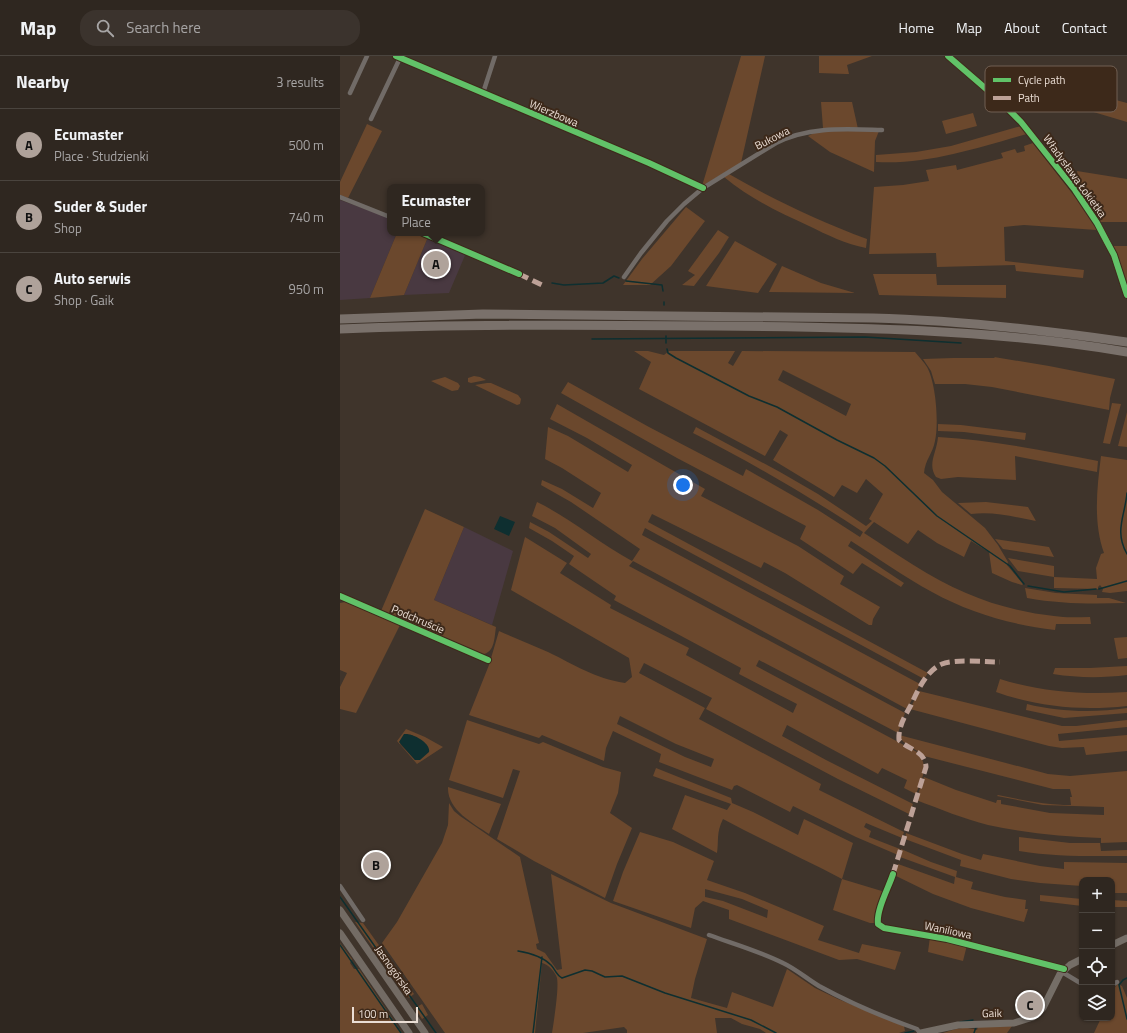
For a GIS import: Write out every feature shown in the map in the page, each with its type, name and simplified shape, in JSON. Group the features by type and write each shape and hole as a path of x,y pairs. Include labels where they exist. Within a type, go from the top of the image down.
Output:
{"highway":[{"path":"340,319 483,314 873,318 929,320 1023,328 1127,342"},
{"path":"340,329 514,324 848,327 974,334 1122,351"}],"main road":[{"name":"Jasnogórska","path":"340,910 343,921 424,1033"},
{"path":"340,933 409,1033"}],"street":[{"path":"350,94 368,56"},
{"path":"483,93 495,56"},
{"name":"Władysława Łokietka","path":"948,56 985,88"},
{"path":"371,119 398,57"},
{"name":"Wierzbowa","path":"398,57 650,163 703,188"},
{"name":"Władysława Łokietka","path":"1011,112 1021,122 1075,190 1097,223 1114,255 1127,295"},
{"name":"Bukowa","path":"624,277 667,221 684,204 703,188 776,143 806,132 823,129 882,130"},
{"path":"340,197 387,216"},
{"path":"430,236 519,274"},
{"name":"Podchruście","path":"340,596 488,660"},
{"name":"Waniliowa","path":"893,874 882,902 878,920 878,924 884,928 947,939 1063,970"},
{"path":"340,886 363,920"},
{"path":"709,935 783,963 817,985 847,1001 917,1029 921,1033"},
{"path":"1115,944 1127,938"},
{"path":"1079,961 1063,970 1079,982"},
{"name":"Gaik","path":"921,1033 958,1025 1014,1023 1029,1019 1043,1008 1063,970"}],"shaded area":[{"path":"741,56 765,56 741,163 702,186"},
{"path":"819,56 872,56 847,65 849,74 846,74 819,73"},
{"path":"1117,100 1127,103 1127,122 1093,112 1117,112"},
{"path":"821,102 852,102 858,129 823,128"},
{"path":"973,113 977,126 946,134 942,121"},
{"path":"367,124 382,131 348,198 340,195 340,182"},
{"path":"1021,126 1027,134 971,150 914,161 876,162 876,155 916,152 951,146"},
{"path":"879,131 875,141 874,172 830,152 808,136 816,132"},
{"path":"1033,143 1075,197 1097,230 1024,225 1004,227 1005,261 1084,270 1083,278 1016,271 1015,265 937,267 936,253 869,254 874,187 929,181 926,170 956,165 957,170 1003,158 1001,153 1015,149 1017,153 1025,151 1024,146"},
{"path":"1077,171 1127,179 1127,222 1100,222 1081,194"},
{"path":"729,174 796,209 867,239 866,248 830,236 786,216 734,185 724,177"},
{"path":"340,200 387,217 387,236 396,236 370,298 340,300"},
{"path":"686,207 705,221 671,266 650,285 623,285 642,259"},
{"path":"718,230 729,237 719,253 694,286 682,285 695,275 688,271"},
{"path":"396,236 428,237 404,295 370,298"},
{"path":"428,237 466,253 449,293 404,295"},
{"path":"735,241 777,264 758,293 706,286"},
{"path":"1113,246 1127,246 1127,287"},
{"path":"782,266 821,283 855,293 769,292"},
{"path":"873,274 936,274 937,285 1006,285 1006,298 879,295"},
{"path":"634,351 648,351 664,355 669,351 735,351 728,363 733,366 742,351 915,352 926,365 930,374 935,393 937,414 935,441 924,473 933,480 942,492 985,528 998,545 1008,562 1007,565 1023,584 1012,582 992,573 989,552 971,541 964,557 937,543 918,530 908,544 874,522 864,533 927,573 976,597 1009,608 1043,615 1090,617 1091,624 1056,624 1055,630 1023,625 976,612 946,599 922,586 851,541 848,546 904,583 901,587 862,563 853,574 800,539 806,526 677,458 561,393 568,382 649,427 743,476 746,469 818,510 860,537 863,532 821,505 737,456 693,433 696,427 780,472 818,494 866,526 872,521 869,519 883,494 866,479 857,493 842,485 834,497 773,460 788,435 780,430 765,456 639,389 651,362","holes":["783,370 851,404 846,416 778,380"]},
{"path":"994,357 1115,379 1110,398 1109,410 992,387 965,384 935,384 931,371 923,359 995,358"},
{"path":"474,376 486,380 471,383 468,382 468,378"},
{"path":"445,377 458,383 460,386 458,390 452,391 431,381"},
{"path":"491,383 518,395 521,399 520,404 517,405 475,385"},
{"path":"1112,403 1121,404 1110,444 1103,443"},
{"path":"557,404 705,489 701,496 798,546 844,576 840,584 880,607 873,619 872,625 869,625 785,573 764,562 761,568 652,514 648,522 928,673 924,679 645,528 642,535 920,684 907,709 633,561 629,566 905,713 898,733 759,660 756,666 917,752 923,762 924,772 916,794 904,788 907,780 882,768 878,774 787,725 782,736 913,804 909,814 838,779 706,709 712,698 644,663 639,673 705,708 699,719 821,784 819,790 904,832 902,838 866,823 864,827 871,831 869,837 900,849 898,855 856,837 793,806 790,812 737,785 734,786 732,790 659,762 661,754 613,731 606,748 604,761 542,735 539,738 469,715 489,665 499,631 604,678 625,683 632,677 629,658 511,590 525,537 567,563 560,573 611,605 610,608 689,648 686,655 793,713 797,704 739,674 741,668 614,600 616,596 569,564 574,556 529,528 530,522 549,532 588,558 591,554 555,528 532,516 537,502 561,515 632,561 640,549 571,502 541,485 542,480 562,489 593,508 601,493 545,459 548,427 568,436 628,472 632,465 587,438 550,419","holes":["620,716 676,744 714,759 711,767 685,757 617,724"]},
{"path":"1127,412 1127,447 1118,446"},
{"path":"938,424 961,425 1026,433 1025,440 964,432 938,431"},
{"path":"938,437 998,443 1098,461 1097,472 1015,456 1016,480 958,477 941,479 936,477 932,467"},
{"path":"1101,456 1127,460 1127,591 1110,593 1102,592 1103,589 1100,585 1098,589 1054,588 1054,577 1097,579 1096,568 1101,554 1104,553 1098,529 1097,517 1097,493"},
{"path":"986,502 1028,507 1036,521 996,514 971,514 958,503"},
{"path":"425,509 464,527 434,600 496,627 493,646 484,654 479,655 381,611"},
{"path":"464,527 513,551 492,625 434,600"},
{"path":"995,539 1049,547 1054,557 1003,549"},
{"path":"1008,558 1054,566 1054,577 1018,571"},
{"path":"1025,588 1056,593 1097,595 1097,598 1109,598 1126,603 1076,603 1039,600 1027,598"},
{"path":"345,602 400,625 356,713 340,709 340,687 347,673 340,670 340,603"},
{"path":"1127,637 1127,658 1118,659 1114,638"},
{"path":"1127,666 1127,675 1118,676 1081,677 1053,674 1055,668"},
{"path":"1000,679 1031,687 1063,692 1127,692 1127,706 1077,708 1028,701 996,692"},
{"path":"919,691 1062,726 1076,726 1127,720 1127,727 1058,734 1059,741 1127,735 1127,751 1086,755 1084,747 1062,748 1049,746 910,709"},
{"path":"1027,704 1051,709 1077,711 1102,711 1127,708 1127,713 1064,718 1026,710"},
{"path":"467,720 539,744 543,742 603,767 621,772 618,793 610,813 632,828 605,898 534,861 497,839 520,771 513,769 503,798 449,780"},
{"path":"406,729 443,747 417,764 397,741","holes":["406,734 412,735 423,742 415,760 400,744"]},
{"path":"899,735 1048,774 1070,776 1127,771 1127,842 1101,843 1101,838 1073,837 1002,828 970,820 916,800 924,777 956,790 996,803 997,800 1001,800 1001,804 1050,813 1104,815 1104,807 1043,805 997,796 1062,805 1071,805 1070,797 1072,797 1070,789 1053,789 924,756 903,742"},
{"path":"656,768 731,798 732,803 798,835 804,819 853,843 842,879 723,819 719,832 717,853 672,829 685,795 727,810 731,804 653,776"},
{"path":"448,787 501,804 489,834 456,809 449,795"},
{"path":"449,803 454,811 460,816 520,857 539,943 536,944 537,949 545,953 557,970 562,969 551,874 611,903 707,939 691,998 727,1008 732,992 773,1007 787,969 815,988 904,1026 905,1031 899,1033 766,1033 760,1029 742,1024 731,1018 715,1018 717,1033 627,1033 627,1030 624,1027 583,1033 552,1033 557,997 557,978 547,965 542,963 535,1033 445,1033 382,943 397,922 442,843 448,825"},
{"path":"640,832 673,842 714,861 707,880 745,893 824,926 818,940 859,953 862,944 901,952 895,970 857,959 839,960 729,919 729,910 703,901 695,908 691,928 613,901 623,872","holes":["705,889 742,899 768,910 767,918 723,901 705,897"]},
{"path":"906,833 981,860 983,854 1040,866 1064,869 1064,862 1127,863 1127,893 1115,893 1115,877 1079,877 1079,886 1011,879 960,866 961,860 905,839"},
{"path":"1019,837 1070,843 1100,843 1101,851 1127,850 1127,856 1059,855 1019,851"},
{"path":"901,849 957,871 956,877 973,882 971,889 1026,900 1025,909 1028,909 1024,922 971,908 933,894 894,875 898,864 954,884 955,877 900,857"},
{"path":"842,879 885,892 876,923 870,923 833,910"},
{"path":"1040,895 1079,899 1079,906 1040,901"},
{"path":"1115,900 1127,901 1127,907 1115,907"},
{"path":"355,922 363,923 391,962 386,966"},
{"path":"930,937 967,945 963,961 928,952"},
{"path":"340,943 352,959 350,963 354,969 359,969 402,1033 340,1033"},
{"path":"398,971 414,994 409,998 393,975"},
{"path":"1117,984 1122,986 1127,998 1127,1033 1094,1033 1100,1021 1115,1021 1115,987"},
{"path":"422,1004 428,1015 422,1019 415,1008"},
{"path":"1012,1026 1007,1033 943,1033 960,1028 977,1030 978,1027"}],"water":[{"path":"500,516 515,522 509,536 494,529"},
{"path":"404,734 412,735 421,739 427,745 429,752 420,760 415,760 399,742"}],"waterway":[{"path":"552,283 564,285 603,283 614,276 619,278"},
{"path":"626,281 662,285 663,291"},
{"path":"666,336 666,343"},
{"path":"592,339 865,337 961,343"},
{"path":"667,349 668,353 676,358 749,396 777,407 837,440 874,458 885,466 937,516 1010,566 1024,584"},
{"path":"1127,493 1121,524 1121,538 1127,554"},
{"path":"1099,589 1127,581"},
{"path":"1028,586 1064,592 1096,589"},
{"path":"340,897 436,1033"},
{"path":"340,945 401,1033"},
{"path":"518,951 544,959 562,978 585,970 592,971 605,977 622,976 665,993 751,1020 776,1033"},
{"path":"533,1033 542,957"},
{"path":"1127,978 1119,985 1127,1019"},
{"path":"960,1022 973,1020"},
{"path":"974,1033 976,1027"},
{"path":"905,1033 914,1031"}],"marked path":[{"path":"519,274 546,287"},
{"path":"893,874 926,767 923,757 899,740 904,717 923,682 936,667 947,662 1000,662"}],"cycle path":[{"path":"396,56 649,163 703,188"},
{"path":"948,56 985,88"},
{"path":"1011,112 1021,122 1075,190 1097,223 1114,255 1127,295"},
{"path":"430,236 519,274"},
{"path":"340,596 488,660"},
{"path":"893,874 879,912 878,924 884,928 947,939 1064,969"}],"place":[{"name":"Ecumaster","path":"436,264"},
{"name":"Suder & Suder","path":"376,865"},
{"name":"Auto serwis","path":"1030,1005"}]}
